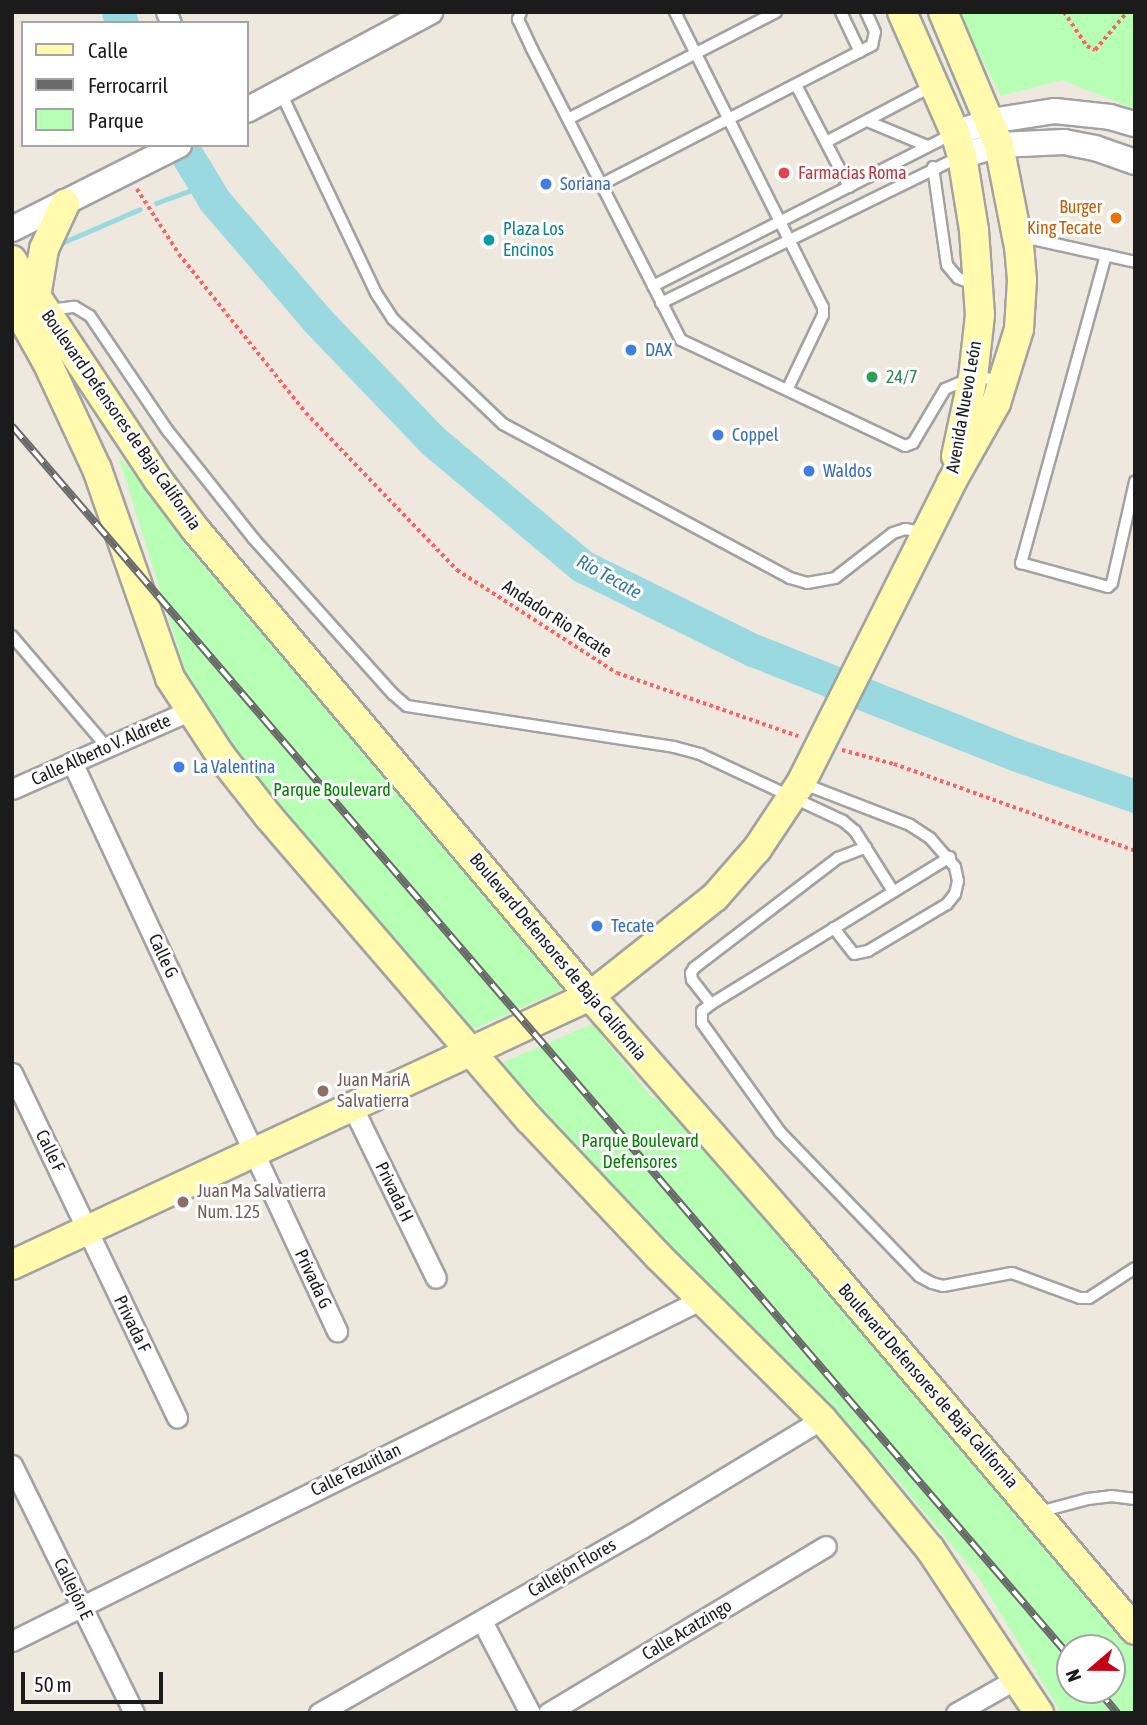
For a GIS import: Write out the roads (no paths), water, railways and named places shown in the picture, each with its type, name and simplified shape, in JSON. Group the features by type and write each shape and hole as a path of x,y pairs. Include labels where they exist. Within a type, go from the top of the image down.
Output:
{"main road":[{"name":"Avenida Nuevo León","path":"902,12 936,85 959,144 979,286 980,315 973,377 951,483"},
{"name":"Avenida Nuevo León","path":"943,12 995,133 1018,236 1022,279 1019,329 1004,381 996,403 951,483"},
{"path":"25,307 44,248 65,204"},
{"name":"Boulevard Defensores de Baja California","path":"12,260 25,307 97,469 156,645 189,710 269,817 470,1054 701,1300 822,1419 930,1549 972,1608 1014,1679 1039,1713"},
{"name":"Boulevard Defensores de Baja California","path":"25,307 195,529 590,996 1135,1630"},
{"path":"12,1265 253,1150 470,1054 590,996 715,897 757,849 797,789 951,483"}],"street":[{"path":"248,110 430,12"},
{"path":"959,144 1055,111 1100,115 1135,124"},
{"path":"995,133 1031,141 1064,142 1095,148 1135,162"},
{"path":"12,229 127,174 175,147"},
{"name":"Calle Alberto V. Aldrete","path":"12,789 189,710"},
{"name":"Calle G","path":"72,762 253,1150"},
{"name":"Calle F","path":"12,1073 87,1230"},
{"name":"Privada H","path":"352,1106 436,1278"},
{"name":"Privada G","path":"253,1150 337,1331"},
{"name":"Privada F","path":"87,1230 177,1418"},
{"name":"Calle Tezuitlan","path":"12,1641 80,1605 701,1300"},
{"name":"Callejón Flores","path":"320,1713 482,1621 822,1419"},
{"name":"Callejón E","path":"12,1465 134,1713"},
{"name":"Calle Acatzingo","path":"548,1713 826,1546"},
{"path":"482,1621 530,1713"},
{"path":"956,1713 1014,1679"}],"lane":[{"path":"520,12 518,19 681,340 905,446 913,443 945,389 973,377 1004,381"},
{"path":"675,12 824,311 787,390"},
{"path":"568,119 776,12"},
{"path":"841,12 860,52"},
{"path":"602,184 872,46 876,40 866,12"},
{"path":"796,85 849,187"},
{"path":"825,142 936,85"},
{"path":"281,93 376,293 393,319 503,424 790,578 807,583 835,578 893,533 905,529 926,532"},
{"path":"867,121 927,146"},
{"path":"653,286 927,146 959,144"},
{"path":"661,303 933,167 959,144"},
{"path":"933,167 947,265 951,273 979,286"},
{"path":"1018,236 1135,262"},
{"path":"1106,255 1021,563 1108,587 1112,583 1130,517 1135,482"},
{"path":"25,307 66,306 90,316 168,431 253,538 393,694 407,706 674,747 700,754 910,825 950,857 958,881 955,894 947,904 859,955 849,949 834,928"},
{"path":"12,636 106,746"},
{"path":"797,789 843,821 866,847 893,891"},
{"path":"711,1004 692,980 691,973 694,968 838,858 866,847"},
{"path":"950,857 711,1004 702,1011 699,1018 780,1132 919,1276 943,1286 1012,1273 1080,1298 1089,1298 1135,1268"},
{"path":"1037,1513 1088,1499 1111,1496 1135,1499"}],"waterway":[{"name":"Río Tecate","path":"118,12 121,21"},
{"name":"Río Tecate","path":"182,147 214,200 318,321 432,440 582,566 753,650 1014,754 1135,796"},
{"path":"156,203 205,185"},
{"path":"57,245 140,209"}],"railway":[{"path":"12,426 1056,1641"},
{"path":"1110,1704 1117,1713"}],"place":[{"name":"Farmacias Roma","path":"784,173"},
{"name":"Soriana","path":"546,184"},
{"name":"Burger King Tecate","path":"1116,218"},
{"name":"Plaza Los Encinos","path":"489,240"},
{"name":"DAX","path":"631,350"},
{"name":"24/7","path":"872,377"},
{"name":"Coppel","path":"718,435"},
{"name":"Waldos","path":"809,471"},
{"name":"La Valentina","path":"179,767"},
{"name":"Tecate","path":"597,926"},
{"name":"Juan MariA Salvatierra","path":"323,1091"},
{"name":"Juan Ma Salvatierra Num. 125","path":"183,1202"}],"park label":[{"name":"Parque Boulevard","path":"332,790"},
{"name":"Parque Boulevard Defensores","path":"640,1152"}]}
